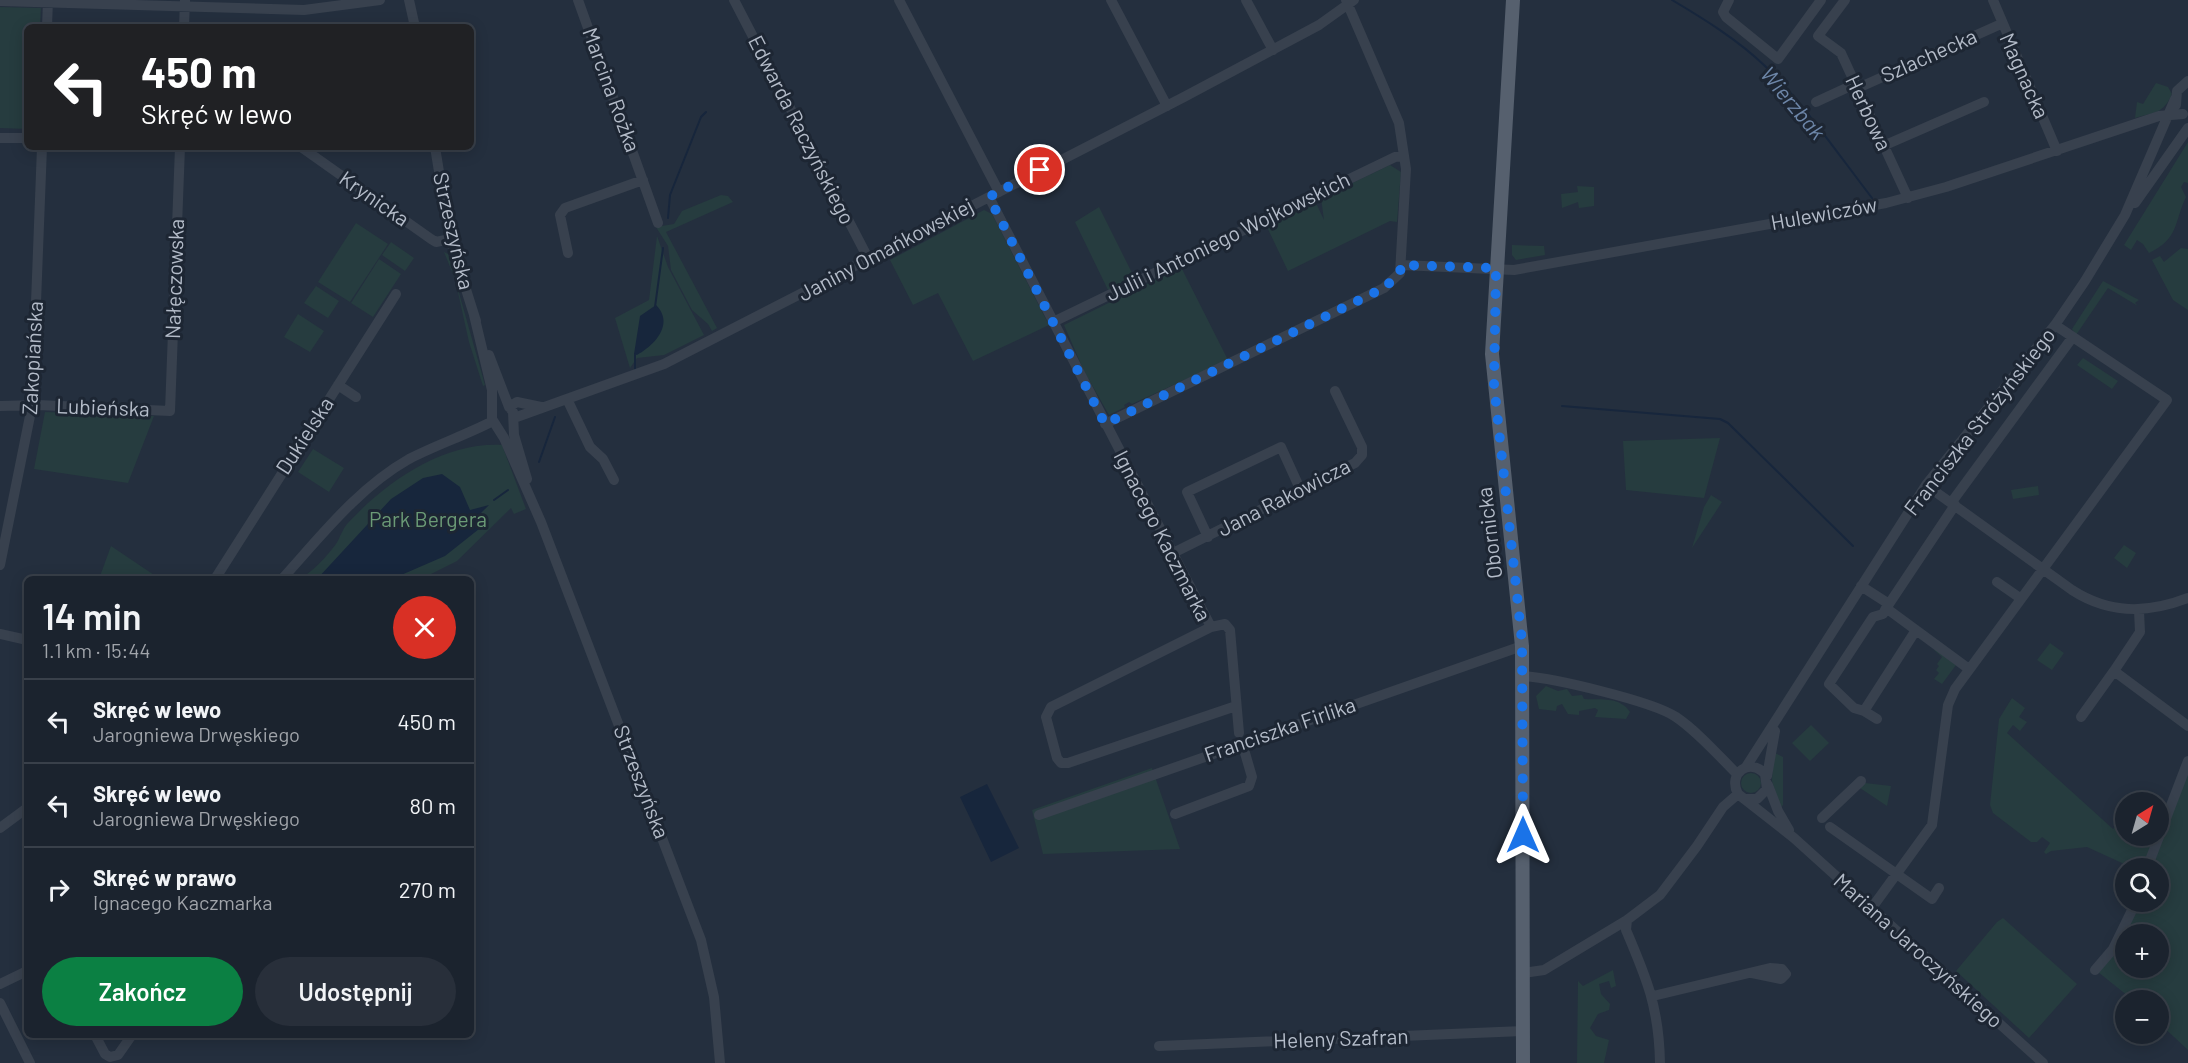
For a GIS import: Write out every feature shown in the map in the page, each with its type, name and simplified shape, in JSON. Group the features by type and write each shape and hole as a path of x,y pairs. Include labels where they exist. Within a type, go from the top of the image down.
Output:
{"main road":[{"name":"Obornicka","path":"1513,0 1496,268 1494,385 1522,646 1523,1063"}],"street":[{"path":"0,1 304,5 380,0"},
{"path":"409,0 415,24"},
{"path":"416,0 416,24"},
{"name":"Marcina Rożka","path":"578,0 658,223"},
{"name":"Edwarda Raczyńskiego","path":"734,0 869,260"},
{"name":"Ignacego Kaczmarka","path":"899,0 994,194 1053,322 1211,627 1051,706 1046,717 1057,758 1061,763 1068,763 1236,706"},
{"path":"1111,0 1167,106"},
{"path":"1246,0 1274,50"},
{"path":"1729,0 1722,12 1726,17 1778,59 1821,0"},
{"name":"Herbowa","path":"1845,0 1818,36 1841,53 1908,198"},
{"name":"Magnacka","path":"1993,0 2001,24 2057,151"},
{"path":"47,24 48,2"},
{"path":"1105,424 1384,288 1400,269 1404,156 1396,115 1350,2"},
{"name":"Janiny Omańkowskiej","path":"511,416 517,402 541,407 664,364 1320,26 1350,2"},
{"path":"184,24 185,3"},
{"name":"Szlachecka","path":"1816,102 2001,24"},
{"name":"Franciszka Stróżyńskiego","path":"2125,215 2180,86 2188,81"},
{"path":"2175,99 2185,116"},
{"path":"1883,146 1984,102"},
{"name":"Hulewiczów","path":"1400,269 1460,266 1520,269 1908,198 2143,122 2167,116 2185,116"},
{"path":"2143,122 2153,130 2154,145"},
{"name":"Franciszka Stróżyńskiego","path":"1741,770 1777,722 1926,486 2055,325 2125,215 2188,128"},
{"path":"0,138 24,138"},
{"name":"Zakopiańska","path":"0,565 33,406 42,150"},
{"name":"Nałęczowska","path":"170,411 180,150"},
{"name":"Krynicka","path":"305,150 431,239 436,242 450,238"},
{"name":"Strzeszyńska","path":"435,150 450,238 474,315 511,416 536,508"},
{"name":"Julii i Antoniego Wojkowskich","path":"1053,322 1395,157 1404,156"},
{"name":"Marcina Rożka","path":"568,253 560,215 565,208 644,180"},
{"name":"Dukielska","path":"217,576 396,294"},
{"name":"Strzeszyńska","path":"474,315 491,386 495,419 536,508 701,940 711,977 720,1063"},
{"path":"1871,909 1932,825 1948,705 1969,669 2167,400 2055,325"},
{"path":"1877,719 1854,708 1829,684 1873,617 1883,614 1953,504 2072,338"},
{"path":"338,385 356,397"},
{"name":"Jana Rakowicza","path":"1173,554 1355,463 1362,455 1362,447 1335,391"},
{"path":"567,399 590,447 603,459 614,480"},
{"name":"Lubieńska","path":"0,406 170,411"},
{"path":"285,576 349,506 380,479 419,454 495,419 501,406 511,416 505,427 495,419"},
{"path":"1208,537 1187,492 1281,447 1301,490"},
{"path":"1926,486 2083,598 2098,604 2139,610 2156,609 2188,598"},
{"path":"1997,582 2020,598"},
{"path":"1861,586 1969,669"},
{"path":"2081,717 2140,632 2139,610"},
{"name":"Franciszka Firlika","path":"1211,627 1225,624 1230,630 1239,733"},
{"path":"1864,711 1916,630"},
{"path":"0,634 24,639"},
{"name":"Franciszka Firlika","path":"1039,815 1522,646"},
{"path":"2114,671 2188,726"},
{"path":"1523,676 1544,678 1663,710 1692,729 1741,770 1758,768 1767,781 1760,797 1742,796 1723,807 1698,846 1660,895 1627,920 1544,970 1523,973"},
{"name":"Franciszka Stróżyńskiego","path":"1767,781 1769,752 1777,722"},
{"name":"Franciszka Firlika","path":"1175,814 1250,786 1252,777 1245,753"},
{"path":"2151,858 2188,761"},
{"path":"1741,770 1734,784 1742,796"},
{"name":"Mariana Jaroczyńskiego","path":"1767,781 1778,811 1794,838"},
{"path":"1822,818 1861,781"},
{"name":"Mariana Jaroczyńskiego","path":"1742,796 1794,838 2043,1063"},
{"path":"0,828 24,809"},
{"path":"1830,827 1932,899 1939,888"},
{"path":"2095,970 2113,949 2131,912"},
{"path":"1627,920 1626,930 1653,996 1660,1035 1660,1063"},
{"path":"0,984 24,972"},
{"path":"1653,996 1752,973"},
{"path":"0,1004 30,1063"},
{"name":"Heleny Szafran","path":"1159,1046 1523,1031"},
{"path":"97,1038 105,1054 110,1056 118,1054 130,1038"}],"green space":[{"path":"0,7 41,8 40,24 24,24 24,129 0,128"},
{"path":"2156,83 2168,87 2172,94 2169,101 2158,111 2135,118 2137,102 2143,104"},
{"path":"2188,142 2188,183 2184,182 2181,187 2186,197 2171,236 2159,248 2149,253 2137,240 2131,250 2124,245"},
{"path":"1390,165 1401,172 1397,222 1390,221 1288,271 1266,225 1315,201 1324,220 1321,198"},
{"path":"1577,186 1594,187 1594,206 1579,208 1578,202 1562,208 1561,194 1578,192"},
{"path":"721,195 728,196 733,202 666,232 717,328 712,331 708,324 692,310 671,270 668,246 656,227 674,224 682,211"},
{"path":"1099,207 1134,277 1108,290 1075,222"},
{"path":"984,210 992,214 1049,325 973,361 938,293 913,305 890,260"},
{"path":"356,223 388,244 350,302 318,282"},
{"path":"657,236 668,267 704,335 664,355 637,358 630,368 615,318 649,300"},
{"path":"391,242 414,258 405,271 382,255"},
{"path":"1512,245 1544,246 1545,255 1516,260 1512,255"},
{"path":"2181,248 2188,249 2188,310 2173,300 2152,260 2160,256 2164,262"},
{"path":"444,252 448,254 485,385 483,386 469,342 455,279"},
{"path":"379,259 401,274 373,317 351,303"},
{"path":"1181,267 1228,360 1132,404 1129,402 1124,405 1125,407 1109,415 1084,371 1064,325"},
{"path":"2103,281 2139,300 2135,303 2138,306 2108,288 2076,335 2072,329"},
{"path":"316,286 339,301 328,318 304,303"},
{"path":"298,314 324,331 310,352 284,337"},
{"path":"2083,358 2118,381 2112,389 2077,365"},
{"path":"45,412 154,416 128,483 34,469"},
{"path":"1720,438 1704,498 1626,490 1623,441"},
{"name":"Park Bergera","path":"502,445 526,509 514,514 511,508 457,561 427,576 303,576 324,559 347,524 398,479 438,457 480,446"},
{"path":"313,449 344,468 329,492 298,472"},
{"path":"2038,486 2039,495 2013,499 2011,490"},
{"path":"1711,495 1722,502 1692,548 1704,507"},
{"path":"2124,545 2136,553 2127,568 2114,558"},
{"path":"111,546 156,576 100,576"},
{"path":"2050,643 2064,653 2052,670 2037,660"},
{"path":"1935,649 1956,665 1942,684 1934,679 1939,673 1936,670 1939,666 1937,664 1942,657"},
{"path":"1546,686 1558,691 1567,689 1572,696 1582,695 1584,699 1615,701 1621,703 1630,712 1626,719 1595,717 1598,710 1595,708 1579,711 1579,715 1568,714 1562,704 1557,706 1556,711 1539,709 1536,696"},
{"path":"2012,698 2025,708 2019,717 2027,722 2020,731 2013,725 2007,733 2113,829 2115,827 2115,846 2154,846 2150,858 2115,860 2087,847 2051,851 2046,854 2044,852 2050,843 2042,837 2037,842 2031,842 1993,813 1990,805 1999,719"},
{"path":"1811,725 1829,743 1810,761 1792,743"},
{"path":"1773,752 1783,757 1783,805 1780,808 1772,781"},
{"path":"1152,768 1180,849 1043,854 1032,810"},
{"path":"1751,773 1758,776 1761,783 1758,790 1751,793 1744,790 1741,783 1744,776"},
{"path":"2188,773 2188,1050 2169,1032 2169,990 2120,990 2098,972 2115,953 2115,978 2169,978 2169,924 2128,924 2135,912 2169,912 2169,858 2155,858 2160,846 2169,846 2169,822"},
{"path":"1865,783 1891,786 1887,806 1860,788"},
{"path":"2003,918 2077,984 2029,1038 1956,971 1997,922"},
{"path":"1613,970 1616,986 1611,988 1609,981 1599,984 1601,994 1610,1004 1609,1010 1598,1014 1590,1028 1596,1036 1609,1040 1604,1063 1577,1063 1578,981 1583,986"}],"water":[{"path":"656,305 663,320 660,334 650,346 637,355 634,354 640,316"},
{"path":"442,474 460,487 470,510 489,505 478,516 479,529 445,556 399,576 320,576 391,499 423,478"},
{"path":"987,784 1019,848 991,862 960,797"}],"waterway":[{"name":"Wierzbak","path":"1672,0 1708,22 1755,56 1807,113 1872,198"},
{"name":"Wierzbak","path":"668,218 670,195 701,117 706,112"},
{"name":"Wierzbak","path":"655,307 663,248"},
{"name":"Wierzbak","path":"635,354 635,369"},
{"path":"1562,406 1720,419 1728,423 1853,546"},
{"name":"Wierzbak","path":"539,462 555,417"},
{"name":"Wierzbak","path":"494,500 508,490"}],"route":[{"path":"1040,170 989,197 1105,424 1384,288 1400,273 1401,265 1496,268 1492,354 1494,385 1522,641 1523,835"}]}
